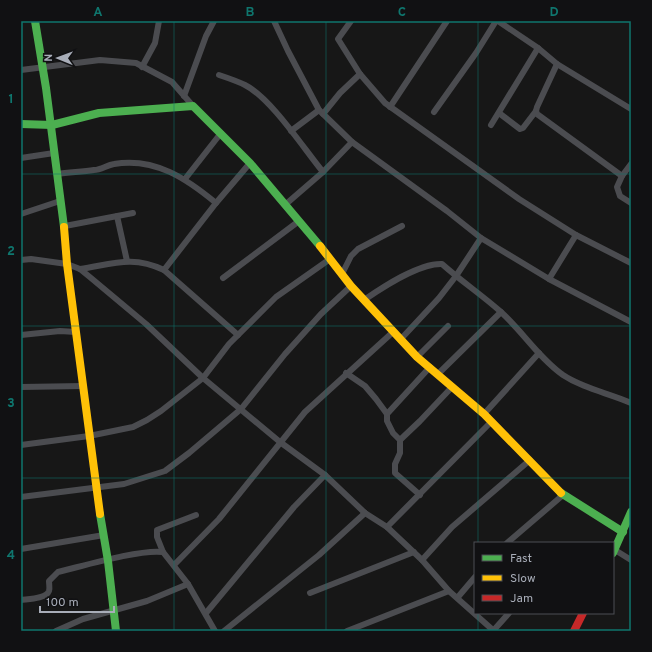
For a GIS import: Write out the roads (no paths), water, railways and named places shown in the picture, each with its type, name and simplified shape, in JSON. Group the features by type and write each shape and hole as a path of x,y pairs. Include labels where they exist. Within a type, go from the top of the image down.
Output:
{"street":[{"path":"35,21 44,68 52,125 60,201 65,226 67,264 96,489 108,561 116,631"},
{"path":"142,67 155,43 159,21"},
{"path":"184,96 206,36 214,21"},
{"path":"274,21 321,112 352,142 481,238 549,279 631,322"},
{"path":"351,21 338,39 360,74 385,103 519,199 576,235 631,263"},
{"path":"390,107 447,21"},
{"path":"434,112 476,53 501,22 538,48 557,64 631,109"},
{"path":"491,125 538,48"},
{"path":"21,70 100,60 136,63 172,82 193,106 250,163 286,204 351,286 417,357 484,414 490,422 530,460 563,495 623,532"},
{"path":"499,113 522,129 536,112 536,107 557,64"},
{"path":"291,131 321,112 360,74"},
{"path":"219,75 245,85 256,93 291,131 323,172"},
{"path":"21,124 52,125 99,113 193,106"},
{"path":"536,112 622,176"},
{"path":"185,179 221,133"},
{"path":"286,204 323,172 352,142"},
{"path":"21,158 54,153"},
{"path":"164,270 216,203 250,163"},
{"path":"58,174 95,170 114,164 157,166 185,179 216,203"},
{"path":"631,164 622,176 617,187 617,192 620,196 631,203"},
{"path":"21,214 60,201"},
{"path":"65,226 134,213"},
{"path":"117,216 127,261"},
{"path":"222,278 299,221"},
{"path":"342,274 352,256 358,249 402,226"},
{"path":"549,279 576,235"},
{"path":"400,340 439,298 456,276 481,238"},
{"path":"21,260 31,259 67,264 80,269 146,324 203,378 280,442 325,475 365,512 387,527 422,560 449,591 474,613"},
{"path":"21,445 90,436 133,427 161,410 203,378 238,335 276,297 330,259"},
{"path":"80,269 127,261 148,263 164,270 238,335"},
{"path":"364,300 378,290 410,273 436,263 442,264 501,312 532,343 539,353 563,375 586,387 631,403"},
{"path":"21,497 96,489 142,480 165,472 190,453 241,409 285,354 321,314 351,286"},
{"path":"438,374 501,312"},
{"path":"417,357 448,326"},
{"path":"21,335 60,331 76,332"},
{"path":"174,565 219,519 280,442 306,412 346,373 393,332"},
{"path":"484,414 539,353"},
{"path":"387,414 430,367"},
{"path":"346,373 365,386 387,414 387,421 400,440 400,454 395,464 395,473 420,496"},
{"path":"21,387 83,386"},
{"path":"400,440 452,387"},
{"path":"387,527 420,496 490,422"},
{"path":"422,560 452,527 530,460"},
{"path":"206,614 294,507 325,475"},
{"path":"508,542 563,495"},
{"path":"224,631 319,556 365,512"},
{"path":"631,512 614,552 631,560"},
{"path":"196,515 157,530 157,537 163,552 188,584 215,631"},
{"path":"21,549 104,534"},
{"path":"21,600 47,594 49,591 49,581 58,572 156,551 163,552"},
{"path":"310,593 414,552"},
{"path":"458,598 474,579"},
{"path":"56,631 83,619 147,601 188,584"},
{"path":"347,631 449,591"},
{"path":"475,614 493,631 508,614"},
{"path":"574,631 582,614"}]}
